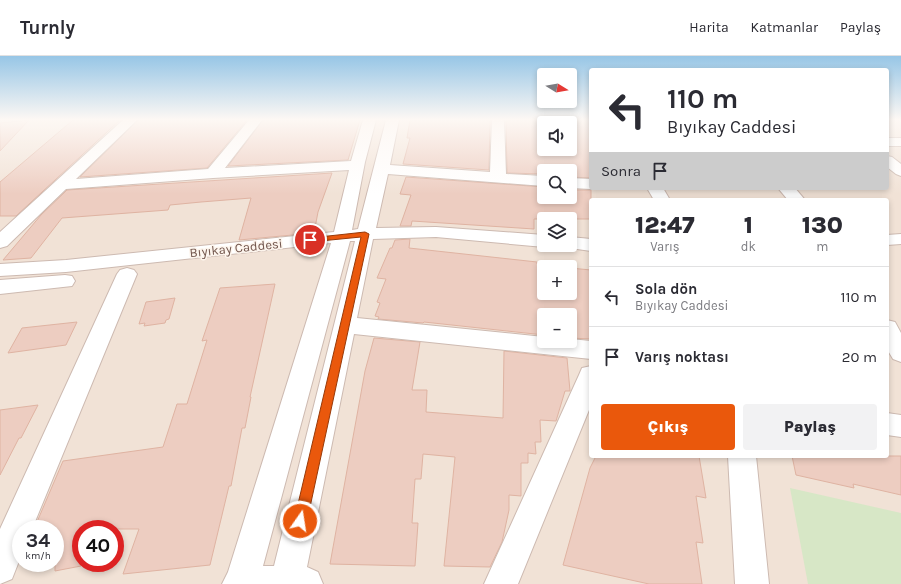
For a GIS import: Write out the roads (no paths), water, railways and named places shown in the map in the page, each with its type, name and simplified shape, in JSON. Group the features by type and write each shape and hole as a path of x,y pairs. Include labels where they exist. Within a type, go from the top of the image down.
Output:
{"street":[{"path":"0,242 105,145"},
{"path":"213,173 236,145"},
{"path":"363,145 357,165 348,240 345,325 293,583 240,584 348,240 382,169 387,145"},
{"path":"498,145 498,177"},
{"path":"889,162 901,171"},
{"path":"62,185 213,173 357,165"},
{"path":"382,169 537,180"},
{"path":"577,183 589,184"},
{"path":"788,190 795,198"},
{"path":"348,240 436,232 537,240"},
{"path":"889,240 901,239"},
{"name":"Bıyıkay Caddesi","path":"0,270 66,266 348,240"},
{"name":"Bıyıkay Caddesi","path":"0,288 235,263 348,240"},
{"path":"577,244 589,245"},
{"path":"0,567 127,274"},
{"path":"345,325 589,350"},
{"path":"889,332 901,353"},
{"path":"501,584 589,380"},
{"path":"889,424 901,426"},
{"path":"742,458 752,584"}]}
